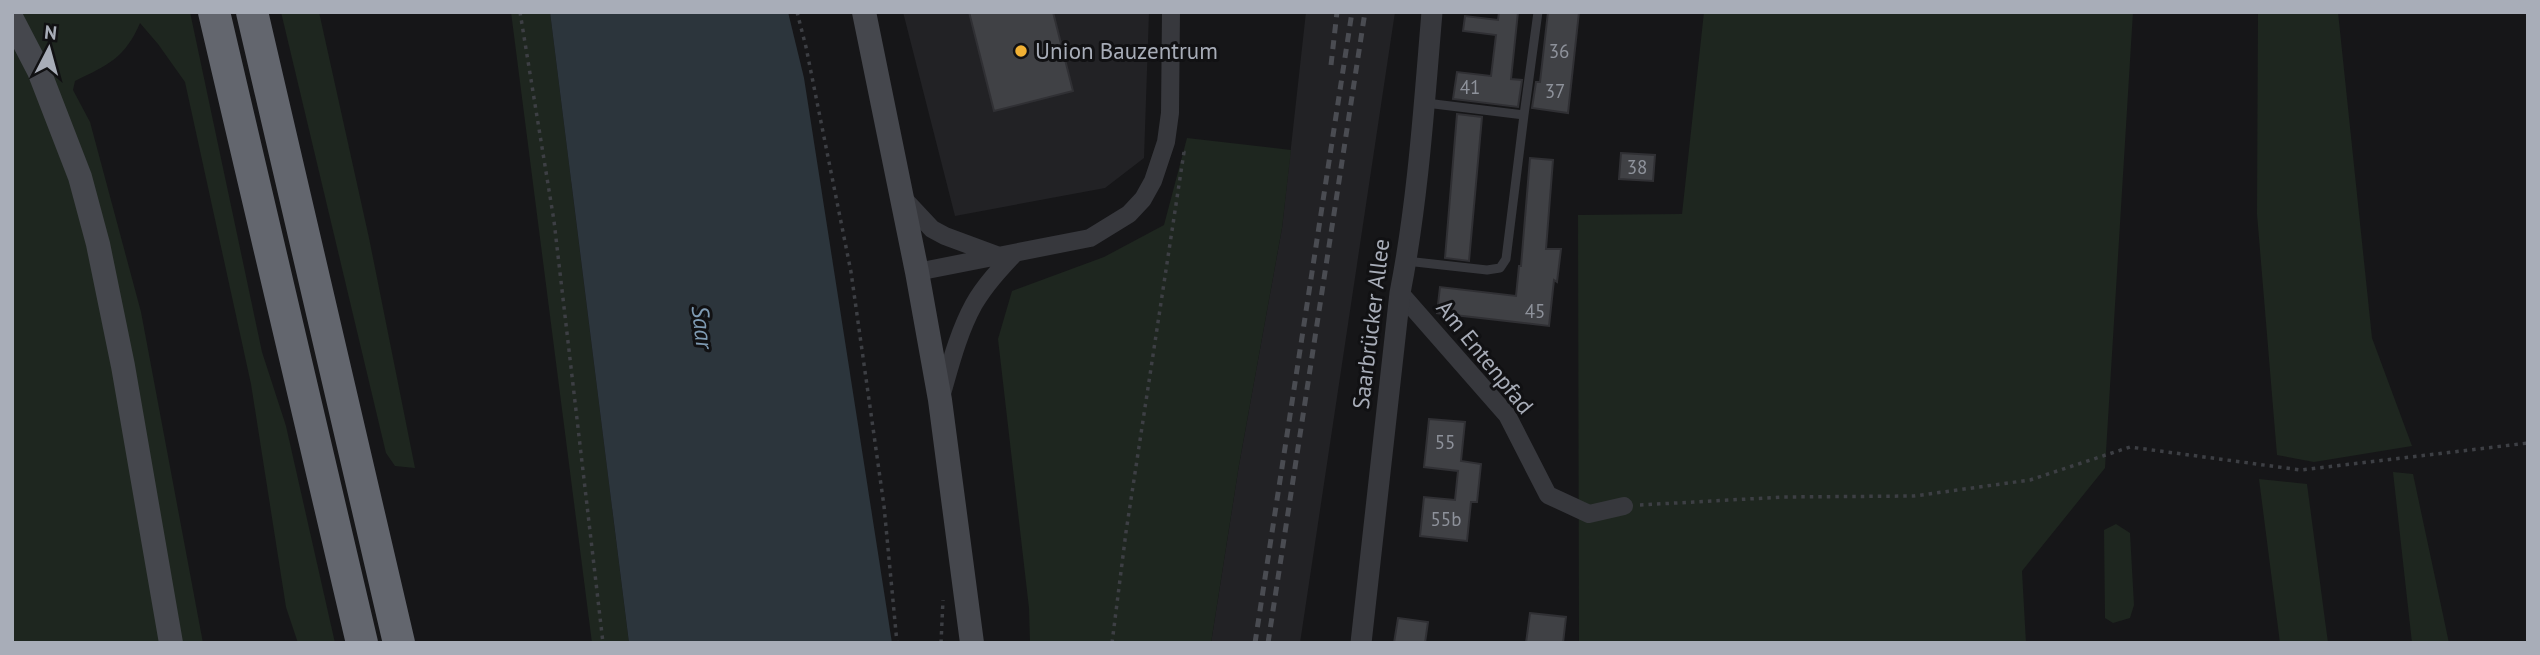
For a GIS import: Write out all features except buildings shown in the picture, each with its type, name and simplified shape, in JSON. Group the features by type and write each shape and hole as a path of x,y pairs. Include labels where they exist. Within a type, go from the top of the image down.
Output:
{"highway":[{"path":"214,12 362,643"},
{"path":"252,12 399,643"}],"main road":[{"path":"863,12 917,272 940,400 972,643"},
{"path":"12,19 39,71 80,177 98,244 123,366 171,643"}],"street":[{"path":"917,272 1090,238 1129,214 1143,199 1153,181 1166,142 1170,113 1171,12"},
{"name":"Saarbrücker Allee","path":"1361,643 1424,102 1432,12"},
{"path":"901,196 932,229 944,236 1007,254"},
{"path":"940,400 957,341 974,304 1007,254"},
{"name":"Am Entenpfad","path":"1400,293 1507,415 1548,495 1589,514 1624,506"}],"lane":[{"path":"1406,261 1487,270 1500,268 1506,259 1538,12"},
{"path":"1424,102 1524,115"}],"path":[{"path":"520,12 554,221 603,643"},
{"path":"797,12 851,272 884,506 897,643"},
{"path":"1112,643 1132,492 1184,152 1166,142"},
{"path":"1624,506 1784,497 1914,496 2030,480 2130,447 2301,470 2528,443"}],"shaded area":[{"path":"12,12 190,12 262,352 286,426 335,643 298,643 286,607 251,384 185,82 140,23 122,53 106,65 75,81 73,90 90,122 141,312 203,643 12,643"},
{"path":"281,12 319,12 369,238 415,468 395,466 386,453"},
{"path":"511,12 550,12 629,643 592,643"},
{"path":"903,12 1149,12 1144,158 1105,188 955,216"},
{"path":"1306,12 1395,12 1300,643 1211,643 1239,465 1282,228"},
{"path":"1704,12 2133,12 2105,468 2022,571 2026,643 1579,643 1578,215 1682,214"},
{"path":"2258,12 2338,12 2372,338 2412,446 2314,462 2277,455 2257,214"},
{"path":"1187,138 1291,150 1282,228 1239,465 1211,643 1030,643 1029,608 998,339 1012,291 1104,257 1164,225"},
{"path":"2393,472 2413,474 2449,643 2412,643"},
{"path":"2259,479 2307,484 2328,643 2280,643"},
{"path":"2116,524 2130,533 2134,605 2130,618 2113,623 2105,618 2104,530"}],"water":[{"name":"Saar","path":"550,12 788,12 804,78 892,643 629,643"}],"railway":[{"path":"1331,65 1337,12"},
{"path":"1255,643 1352,12"},
{"path":"1268,643 1365,12"}],"place":[{"name":"Union Bauzentrum","path":"1021,51"}]}
